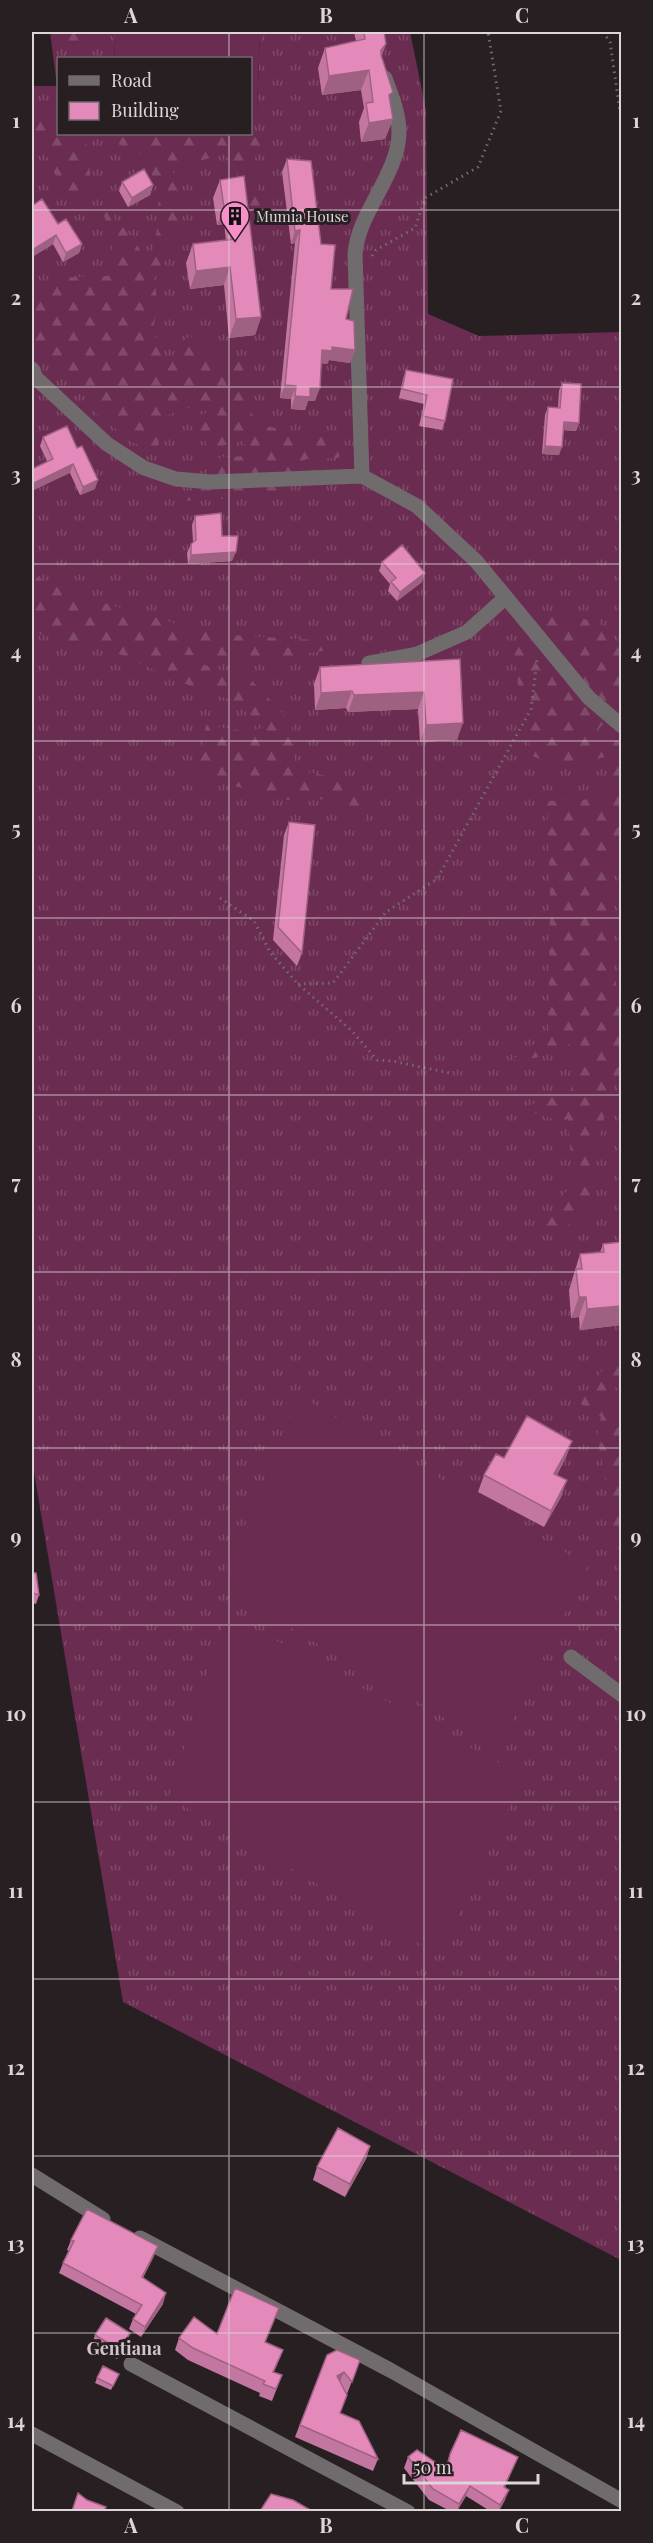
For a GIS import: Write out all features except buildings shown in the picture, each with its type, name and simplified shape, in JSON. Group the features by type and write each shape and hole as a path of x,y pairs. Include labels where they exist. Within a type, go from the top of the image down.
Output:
{"street":[{"path":"362,476 357,237 394,154 399,133 397,114 383,72"},
{"path":"32,369 36,378 107,444 144,468 176,479 211,482 362,476 417,506 476,561 589,698 621,726"},
{"path":"369,663 417,654 467,632 505,598"},
{"path":"571,1657 621,1695"},
{"path":"32,2175 79,2206 114,2224"},
{"path":"130,2233 390,2370 621,2501"},
{"path":"131,2364 408,2511"},
{"path":"32,2434 177,2511"}],"path":[{"path":"371,259 376,250 415,228 425,198 478,167 501,111 488,32"},
{"path":"603,32 610,42 621,125"},
{"path":"298,984 333,983 386,912 437,879 531,709 539,640"},
{"path":"220,898 254,921 270,952 298,984 352,1031 376,1060 392,1060 450,1074"}],"green space":[{"path":"50,32 116,32 114,57 57,57 57,86"},
{"path":"61,32 90,32 71,53"},
{"path":"116,32 260,32 257,112 252,111 252,57 114,57"},
{"path":"260,32 410,32 426,110 428,314 479,336 621,332 621,2260 123,2002 32,1460 32,86 57,86 57,135 252,135 252,111 257,111"},
{"path":"32,108 47,112 57,120 57,135 76,135 86,142 92,188 69,206 48,158 32,138"},
{"path":"104,135 260,135 263,151 245,165 269,211 254,225 238,174 225,154 172,168 184,210 154,280 158,304 153,330 166,364 186,338 194,336 221,361 253,362 245,404 260,425 343,441 339,458 306,459 271,496 182,501 221,457 254,456 242,441 209,449 193,417 210,412 188,408 161,417 158,451 134,443 95,413 71,376 32,340 32,284 52,278 108,276 113,245 101,205 133,238 150,267 157,230 159,192 143,154 115,143"},
{"path":"32,575 79,596 213,634 383,644 314,652 271,661 173,654 252,681 291,722 296,769 327,776 370,799 362,831 327,799 292,801 239,787 196,779 206,725 243,731 264,728 235,701 204,692 117,653 32,632"},
{"path":"552,615 598,621 621,651 621,702 598,730 621,743 621,853 613,861 607,912 610,953 621,1009 621,1086 612,1082 596,1155 594,1206 568,1225 540,1231 573,1181 568,1119 559,1121 521,1108 571,1090 574,1042 535,1058 512,1060 548,1034 550,899 547,801 600,799 614,790 607,756 566,769 532,756 518,685 514,651"},
{"path":"615,1352 621,1359 621,1381 617,1384 610,1402 621,1411 621,1553 611,1536 606,1484 597,1436 601,1417 579,1403"},
{"path":"300,1396 588,1566 498,1749 219,1586"},
{"path":"226,1613 524,1777 439,1955 169,1797"}],"place":[{"name":"Mumia House","path":"235,242"}],"district":[{"name":"Gentiana","path":"124,2348"}]}
